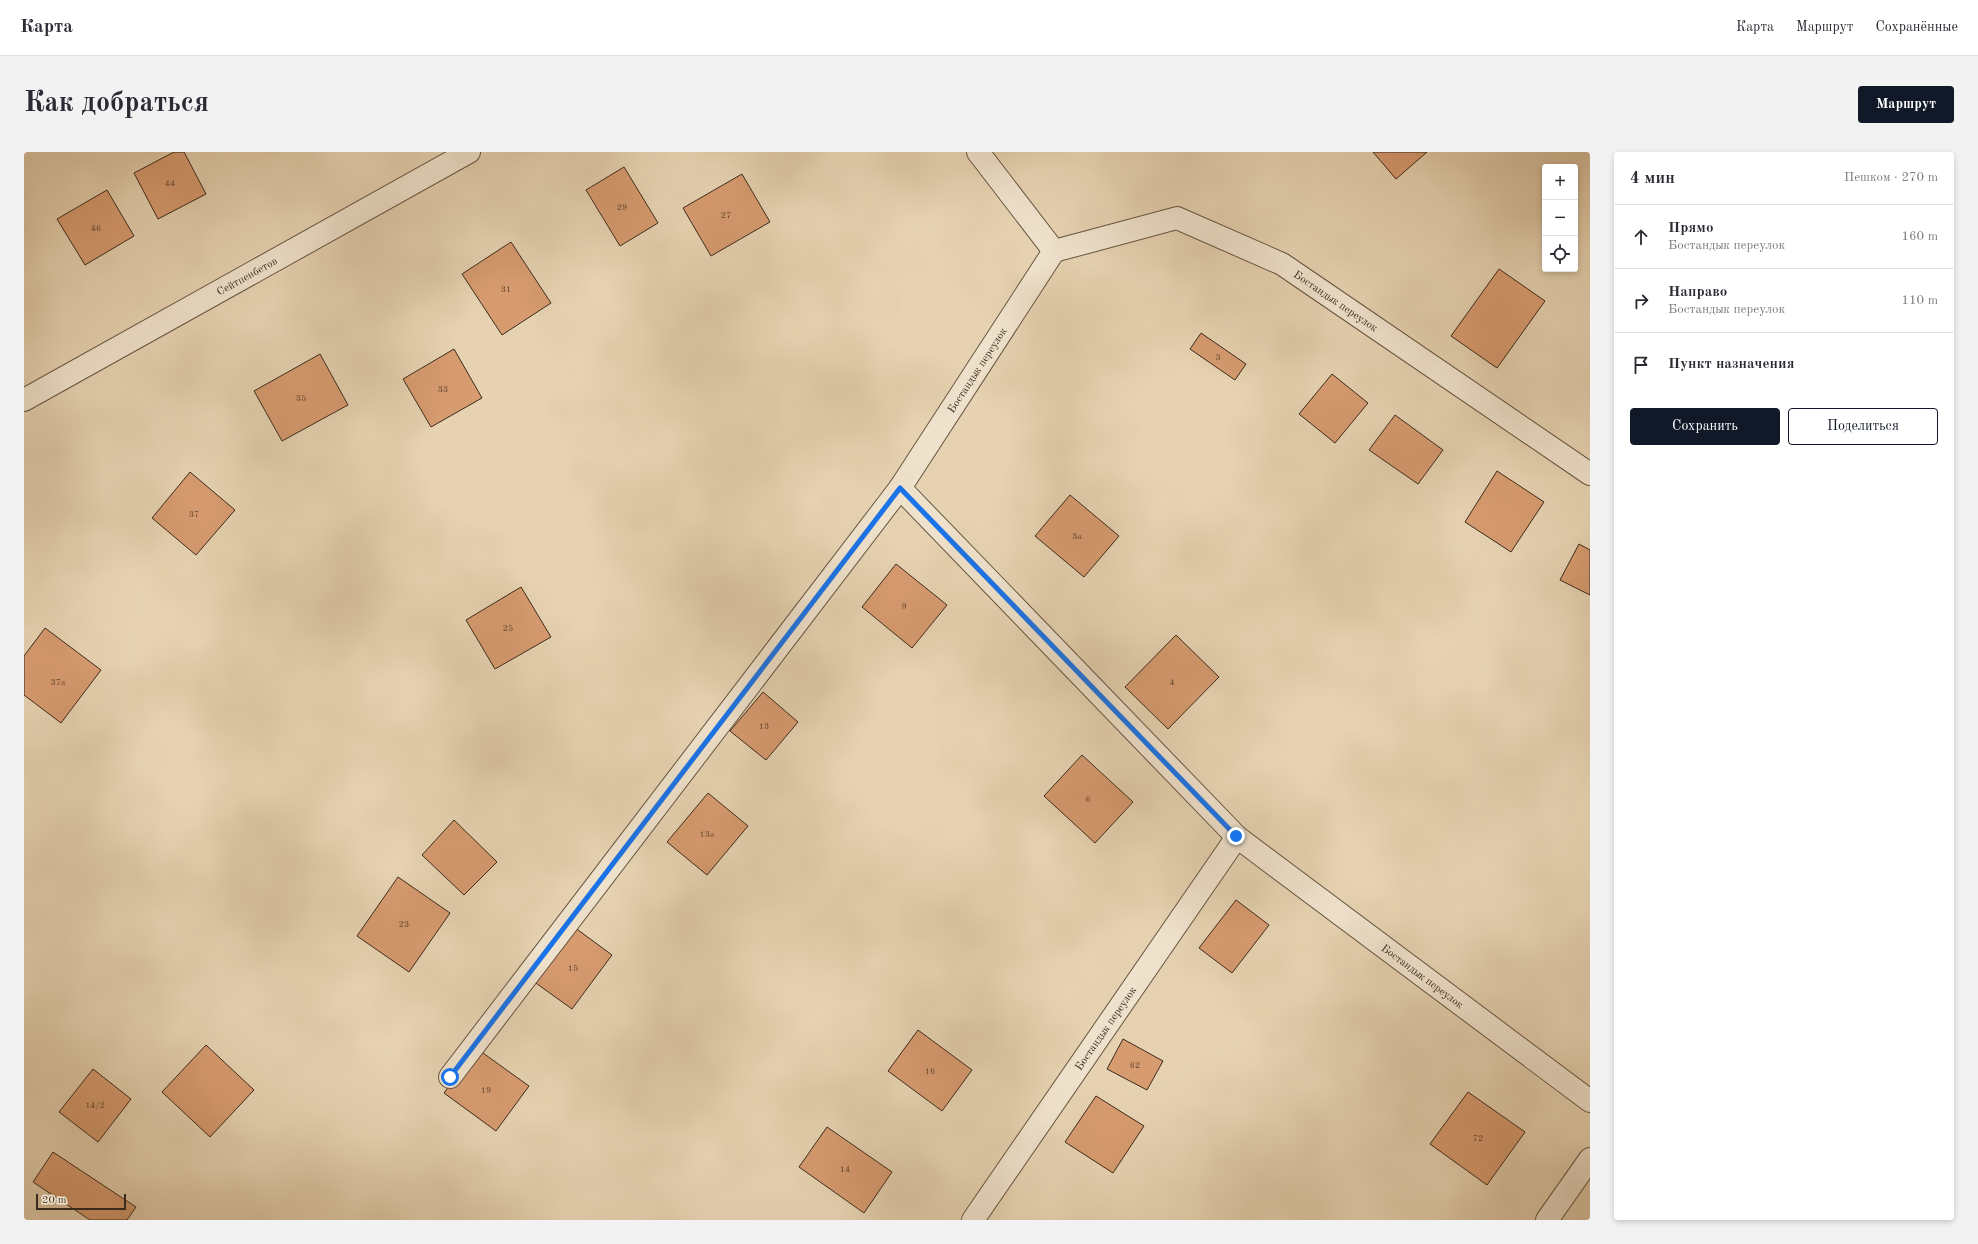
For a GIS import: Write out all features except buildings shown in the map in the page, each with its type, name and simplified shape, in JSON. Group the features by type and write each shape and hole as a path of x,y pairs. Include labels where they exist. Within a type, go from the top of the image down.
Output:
{"street":[{"name":"Сейтпенбетов","path":"24,400 469,152"},
{"path":"978,152 1054,252"},
{"name":"Бостандык переулок","path":"450,1077 900,488 1054,252 1177,218 1282,264 1590,474"},
{"name":"Бостандык переулок","path":"900,488 1236,836 1590,1101"},
{"name":"Бостандык переулок","path":"973,1220 1236,836"},
{"path":"1547,1220 1590,1159"}],"route":[{"path":"450,1077 900,488 1236,836"}]}
